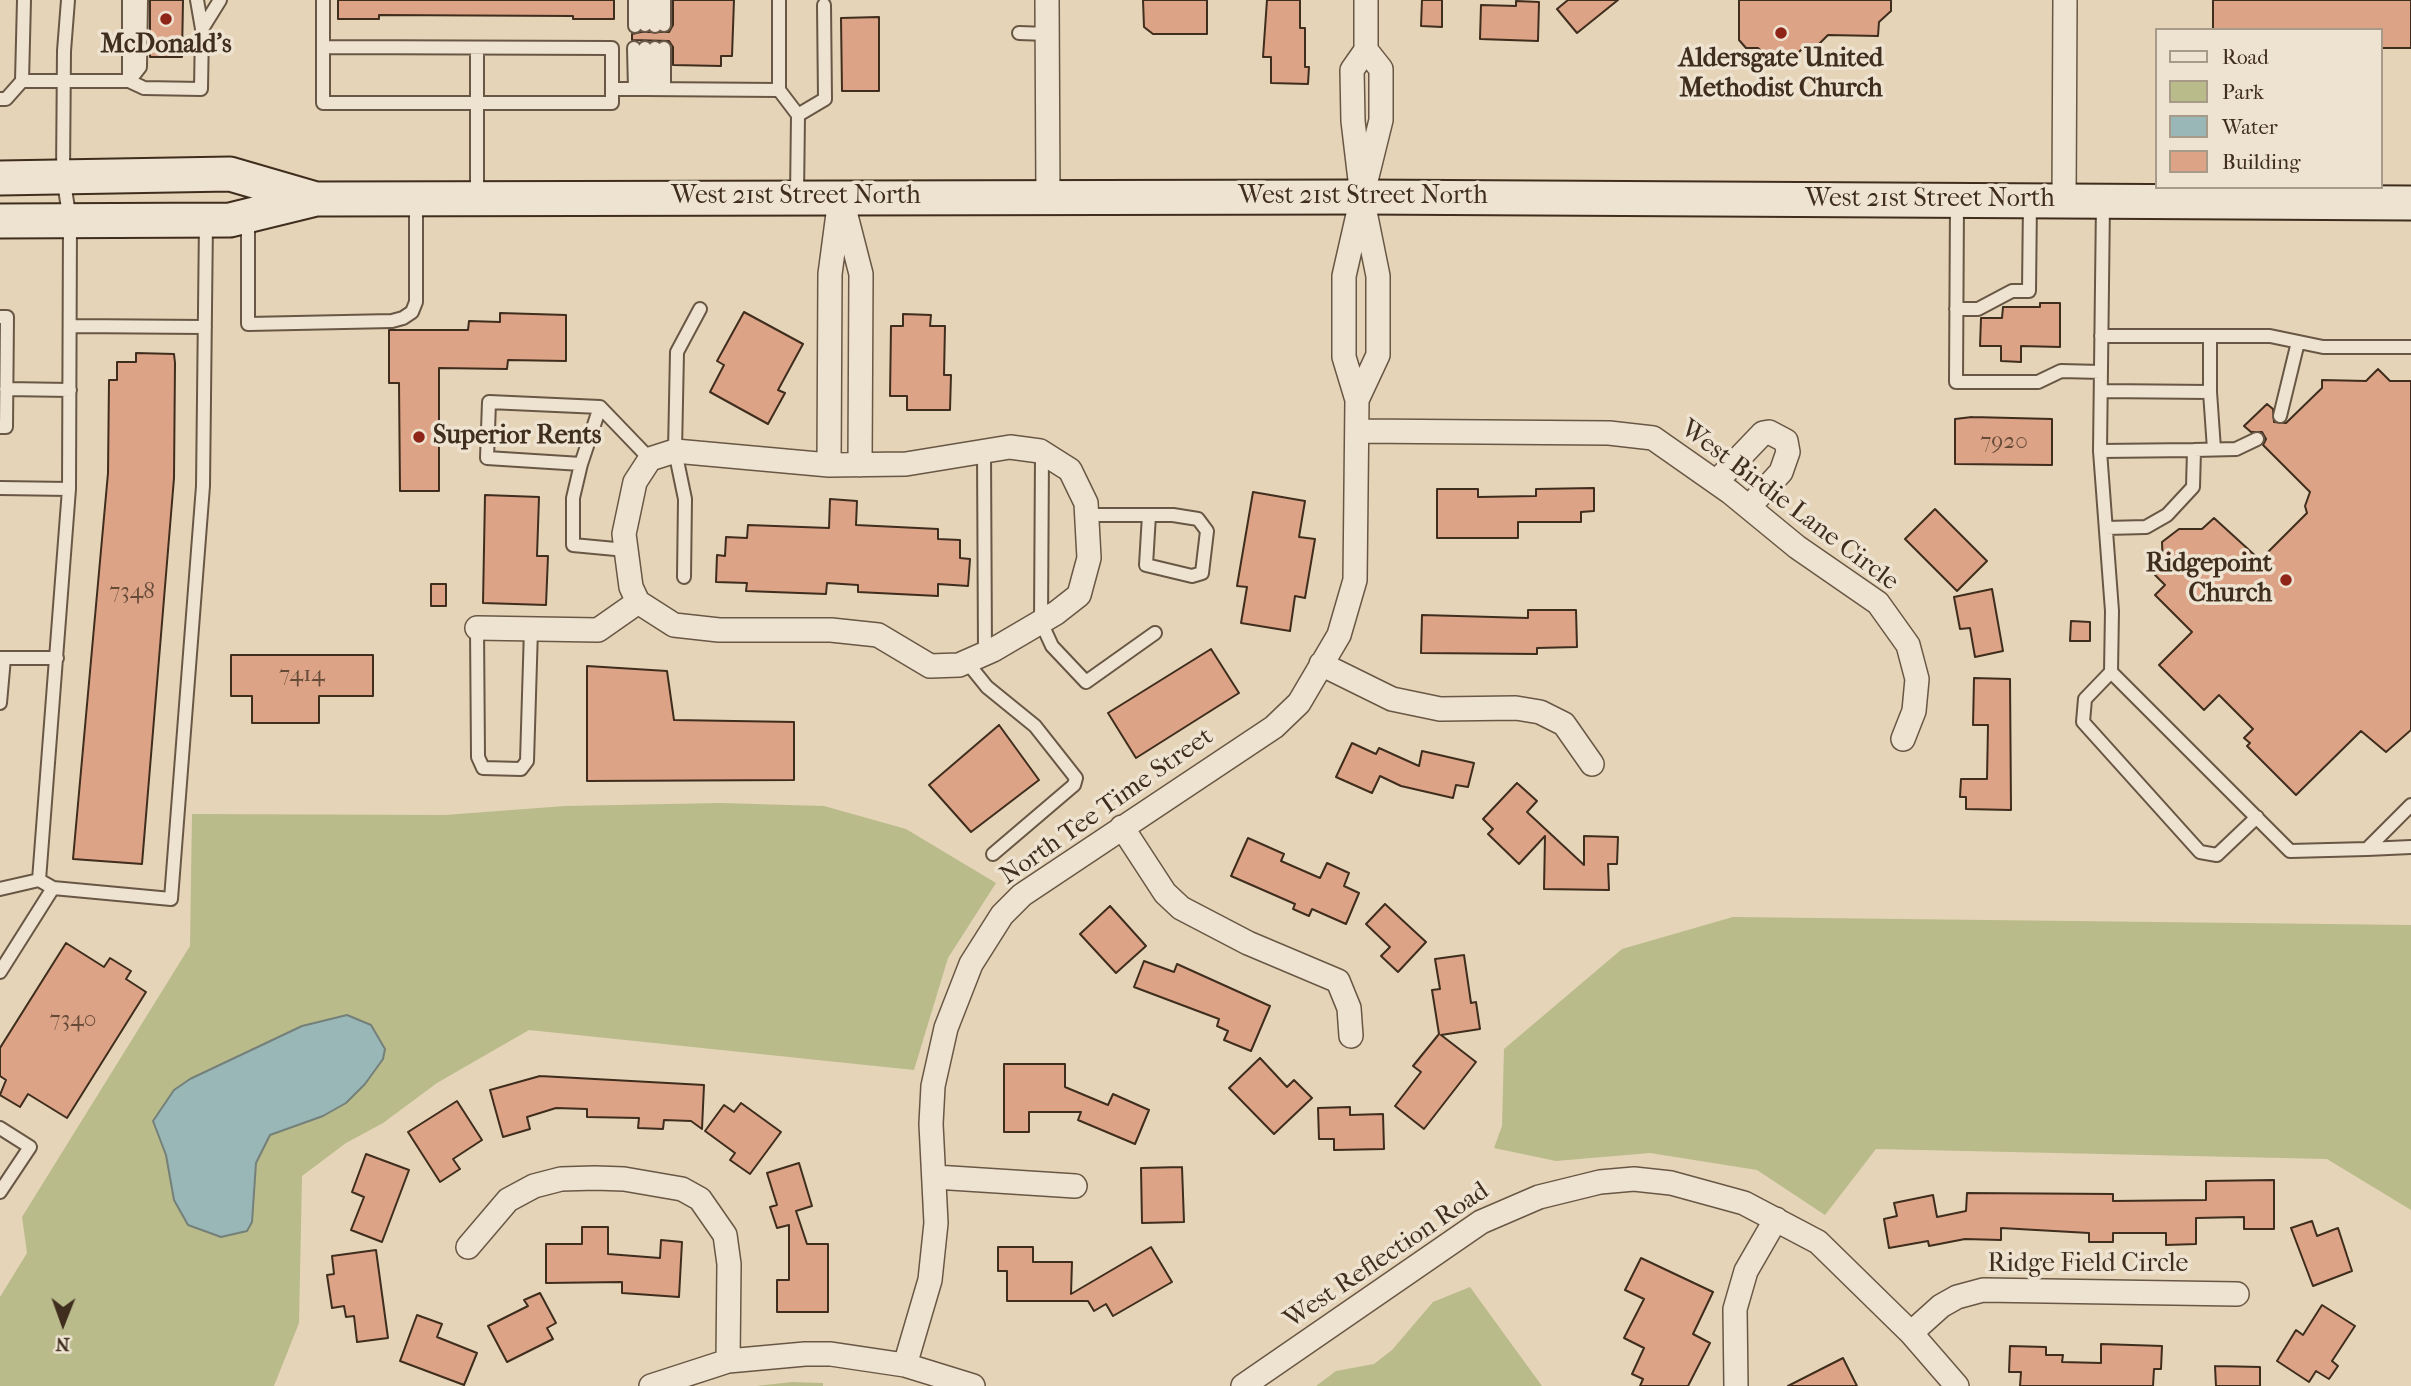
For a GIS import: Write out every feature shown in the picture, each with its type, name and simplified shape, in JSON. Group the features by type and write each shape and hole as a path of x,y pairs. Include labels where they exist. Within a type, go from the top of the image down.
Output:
{"main road":[{"name":"West 21st Street North","path":"0,178 230,174 316,199"},
{"name":"West 21st Street North","path":"0,221 206,220 248,216 316,199 416,198 1048,196 2411,203"}],"street":[{"path":"1047,0 1048,196"},
{"name":"North Tee Time Street","path":"905,1365 930,1280 936,1223 931,1124 937,1061 955,998 977,953 1002,915 1022,895 1275,727 1299,703 1339,635 1355,580 1357,431 1357,400 1344,357 1343,276 1381,120 1381,69 1366,50 1366,0"},
{"path":"2064,201 2065,0"},
{"path":"829,465 830,274 841,196"},
{"path":"841,196 861,274 860,466"},
{"name":"North Tee Time Street","path":"1357,400 1378,355 1378,276 1362,197"},
{"name":"West Birdie Lane Circle","path":"1357,431 1609,433 1653,438 1716,482 1797,547 1878,603 1908,645 1916,679 1914,711 1903,739"},
{"path":"1716,482 1763,433 1769,432 1786,441 1788,452 1781,472 1749,508"},
{"path":"1010,447 1042,453 1070,471 1086,503 1089,558 1079,595 1041,622 976,657 930,666 878,635 831,630 719,630 674,625 638,602 631,587 624,534 635,482 650,460 675,451 860,466 906,464 1010,447"},
{"path":"477,628 598,630 638,602"},
{"path":"1321,664 1392,699 1440,709 1516,708 1540,712 1564,724 1592,764"},
{"path":"1122,827 1165,893 1181,908 1248,943 1338,981 1349,1008 1350,1036"},
{"path":"935,1177 1075,1186"},
{"path":"468,1247 508,1200 534,1186 561,1179 595,1178 624,1179 682,1189 700,1199 725,1235 729,1264 728,1361"},
{"name":"West Reflection Road","path":"1243,1386 1481,1222 1518,1203 1572,1188 1634,1179 1709,1191 1744,1203 1818,1242 1911,1333 1957,1386"},
{"path":"1736,1386 1735,1310 1746,1271 1776,1219"},
{"name":"Ridge Field Circle","path":"1911,1333 1941,1306 1957,1297 1983,1290 2237,1294"},
{"path":"651,1386 728,1361 778,1355 831,1354 905,1365 973,1386"}],"lane":[{"path":"0,99 6,99 23,80 24,0"},
{"path":"39,880 69,489 70,221 63,176 68,0"},
{"path":"129,81 130,0"},
{"path":"129,81 140,67 141,0"},
{"path":"23,80 129,81 144,88 201,89 202,29 197,0"},
{"path":"202,29 209,0"},
{"path":"202,29 220,0"},
{"path":"323,0 323,47 323,103 612,103 612,48 323,47"},
{"path":"635,0 650,25"},
{"path":"645,0 650,25"},
{"path":"650,25 655,0"},
{"path":"650,25 664,0"},
{"path":"779,0 779,90 797,115 797,197"},
{"path":"797,115 825,99 824,5"},
{"path":"1018,33 1047,34"},
{"path":"477,48 477,198"},
{"path":"649,89 650,48 649,89"},
{"path":"612,89 779,90"},
{"path":"248,216 248,324 392,321 404,318 412,312 416,302 416,198"},
{"path":"1957,201 1956,382 2038,382 2060,372 2101,372"},
{"path":"1956,309 1978,309 2012,290 2029,291 2030,201"},
{"path":"2103,202 2100,451 2112,611 2111,672 2085,699 2083,722 2200,852 2217,855 2257,817"},
{"path":"0,889 39,880 53,888 171,899 203,486 206,220"},
{"path":"684,577 685,499 675,451 677,352 700,309"},
{"path":"0,317 7,317 3,427"},
{"path":"71,326 205,327"},
{"path":"2101,336 2270,336 2323,347 2411,347"},
{"path":"2210,336 2214,449"},
{"path":"2280,416 2298,342"},
{"path":"6,389 70,390"},
{"path":"2101,391 2210,392"},
{"path":"581,464 487,458 489,402 600,407 650,460"},
{"path":"600,407 573,498 573,545 626,550"},
{"path":"2100,451 2236,449 2257,439"},
{"path":"984,450 976,657 987,687 1035,726 1074,771 1076,778 1074,785 993,854"},
{"path":"2106,528 2146,527 2167,515 2193,487 2194,450"},
{"path":"1042,453 1041,622 1052,646 1086,682 1155,633"},
{"path":"0,488 69,489"},
{"path":"1087,515 1149,515 1198,519 1205,524 1207,531 1202,573 1192,576 1146,565 1149,515"},
{"path":"477,628 478,757 484,768 521,769 527,761 531,629"},
{"path":"0,703 2,658 57,658"},
{"path":"2111,672 2290,851 2411,847"},
{"path":"2367,849 2411,805"},
{"path":"0,972 53,888"},
{"path":"0,1128 30,1147 0,1192"}],"green space":[{"path":"720,803 824,806 906,829 996,883 948,958 914,1070 529,1030 437,1083 383,1123 346,1143 302,1176 299,1323 274,1386 0,1386 0,1297 27,1253 22,1217 190,946 192,814 445,815 565,806"},
{"path":"1733,917 2411,925 2411,1210 2327,1159 1876,1149 1825,1215 1757,1170 1650,1153 1556,1161 1494,1148 1502,1126 1504,1049 1622,949"},
{"path":"1470,1287 1542,1386 1316,1386 1336,1371 1374,1364 1392,1350 1433,1302"},
{"path":"792,1382 823,1383 823,1386 756,1386"}],"water":[{"path":"347,1015 371,1025 385,1049 383,1059 365,1084 346,1103 323,1116 270,1135 256,1163 252,1222 247,1231 221,1237 188,1225 174,1200 166,1155 153,1121 174,1090 190,1079 302,1026"}],"building":[{"name":"McDonald's","path":"150,0 183,0 182,57 150,57"},
{"path":"338,0 614,0 614,19 573,19 573,16 379,15 379,19 338,19"},
{"path":"673,0 734,0 732,56 721,56 721,66 673,65 673,47 669,41 632,40 632,34 641,32 669,32 673,25"},
{"path":"1143,0 1207,0 1207,34 1153,34 1144,27"},
{"path":"1267,0 1300,0 1300,28 1305,28 1308,84 1271,83 1271,57 1263,57"},
{"path":"1422,0 1442,0 1442,27 1421,26"},
{"path":"1568,0 1618,0 1577,33 1557,9"},
{"name":"Aldersgate United Methodist Church","path":"1739,0 1891,0 1891,11 1879,22 1878,36 1828,35 1815,48 1803,48 1795,56 1766,56 1758,48 1746,48 1739,40"},
{"path":"2213,0 2411,0 2411,48 2383,48 2383,28 2213,28"},
{"path":"1516,1 1539,2 1538,41 1480,39 1481,5 1516,6"},
{"path":"879,17 879,91 842,91 841,18"},
{"path":"2040,303 2060,303 2060,347 2021,346 2021,362 2001,361 2001,346 1980,346 1981,318 2002,318 2003,307 2040,307"},
{"path":"744,312 803,344 778,390 785,393 768,424 710,392 724,365 717,361"},
{"path":"500,313 566,315 566,361 508,360 507,369 439,368 439,491 400,491 399,383 389,383 389,330 468,330 469,321 500,322"},
{"path":"903,314 931,315 930,326 945,326 944,375 951,375 950,410 907,410 907,396 890,396 891,326 903,326"},
{"path":"136,353 174,354 175,363 174,478 142,864 73,859 108,473 109,380 117,380 117,362 136,362"},
{"name":"Ridgepoint Church","path":"2378,369 2390,381 2411,381 2411,730 2386,752 2361,731 2296,795 2247,746 2250,743 2244,738 2253,729 2219,695 2204,710 2159,665 2192,632 2155,595 2165,585 2155,575 2163,567 2162,542 2179,529 2202,529 2214,518 2260,560 2307,513 2305,506 2310,492 2263,445 2266,439 2262,432 2251,432 2244,426 2267,404 2273,409 2274,422 2286,423 2322,388 2322,380 2366,381"},
{"path":"1955,419 2052,419 2052,465 1955,464"},
{"path":"1594,488 1594,511 1581,512 1581,522 1518,522 1518,538 1437,538 1437,489 1478,489 1478,497 1536,496 1536,489"},
{"path":"1253,492 1305,501 1299,537 1315,539 1305,598 1295,596 1290,631 1241,623 1247,587 1237,586"},
{"path":"485,495 539,497 537,556 548,556 546,605 483,603"},
{"path":"830,499 857,501 856,525 938,529 938,539 960,540 960,558 970,559 968,586 938,584 938,596 858,592 858,585 827,583 826,594 746,591 747,583 716,582 717,555 725,556 726,537 747,538 748,525 829,528"},
{"path":"1935,509 1987,561 1957,591 1905,539"},
{"path":"431,584 446,584 446,606 431,606"},
{"path":"1992,589 2003,651 1975,657 1970,628 1960,629 1954,597"},
{"path":"1528,610 1576,610 1577,647 1537,648 1537,654 1421,653 1422,615 1528,618"},
{"path":"2071,621 2090,622 2090,641 2070,641"},
{"path":"1211,649 1239,693 1136,758 1108,713"},
{"path":"231,655 373,655 373,696 319,696 319,723 252,723 252,696 231,696"},
{"path":"587,666 667,671 674,720 794,722 794,780 587,781"},
{"path":"1974,678 2010,679 2011,810 1966,809 1966,797 1960,797 1961,779 1987,779 1988,725 1973,725"},
{"path":"999,725 1039,780 971,832 929,785"},
{"path":"1352,743 1376,754 1379,748 1419,766 1422,751 1474,763 1468,787 1456,785 1453,798 1401,786 1380,776 1372,793 1336,777"},
{"path":"1517,783 1537,801 1527,812 1584,865 1584,836 1618,837 1617,864 1608,864 1609,890 1544,889 1545,836 1519,864 1488,834 1493,829 1483,819"},
{"path":"1248,838 1284,854 1281,861 1320,878 1327,863 1349,873 1344,886 1359,893 1346,924 1312,909 1309,916 1293,909 1295,904 1231,876"},
{"path":"1385,904 1426,942 1398,972 1381,956 1390,947 1366,924"},
{"path":"1110,906 1146,946 1116,973 1080,934"},
{"path":"66,943 104,967 110,958 131,971 126,979 146,992 67,1118 28,1094 20,1107 0,1095 6,1080 0,1076 0,1048"},
{"path":"1464,955 1471,1003 1476,1002 1480,1029 1441,1035 1476,1062 1424,1129 1395,1106 1421,1072 1413,1066 1439,1034 1432,990 1440,989 1435,959"},
{"path":"1144,961 1174,972 1177,964 1270,1006 1251,1051 1224,1040 1228,1031 1217,1026 1219,1019 1134,987"},
{"path":"1260,1058 1287,1087 1294,1080 1312,1098 1274,1134 1229,1088"},
{"path":"1004,1064 1065,1064 1065,1087 1108,1105 1113,1094 1149,1110 1135,1144 1078,1120 1081,1112 1029,1112 1029,1132 1004,1132"},
{"path":"540,1076 704,1085 702,1129 691,1121 664,1120 663,1129 638,1128 639,1118 587,1117 587,1109 556,1108 527,1117 530,1129 503,1137 490,1090"},
{"path":"457,1101 482,1140 453,1159 460,1169 440,1182 408,1132"},
{"path":"741,1103 781,1132 750,1174 730,1160 735,1153 705,1131 724,1105 734,1112"},
{"path":"1350,1107 1350,1115 1383,1114 1384,1149 1334,1150 1334,1139 1319,1139 1318,1108"},
{"path":"366,1154 409,1170 382,1242 351,1230 364,1197 352,1192"},
{"path":"799,1163 812,1206 796,1211 807,1244 828,1244 828,1312 777,1312 777,1280 789,1280 789,1225 777,1228 770,1207 777,1205 767,1173"},
{"path":"1182,1167 1184,1222 1142,1223 1141,1168"},
{"path":"2274,1180 2274,1229 2244,1229 2244,1217 2196,1218 2196,1244 2166,1245 2166,1233 2113,1233 2113,1242 2089,1242 2089,1233 2001,1228 2001,1240 1965,1239 1929,1246 1928,1241 1889,1248 1884,1219 1897,1216 1894,1203 1933,1195 1937,1217 1966,1211 1967,1193 2113,1194 2113,1201 2206,1200 2206,1181"},
{"path":"2312,1221 2317,1236 2338,1228 2352,1271 2313,1286 2291,1228"},
{"path":"582,1227 608,1227 608,1254 660,1258 661,1240 682,1242 679,1297 622,1293 622,1282 546,1283 546,1244 582,1244"},
{"path":"998,1247 1033,1247 1033,1262 1072,1262 1071,1294 1151,1247 1172,1282 1113,1316 1106,1304 1094,1311 1088,1301 1007,1301 1007,1271 998,1271"},
{"path":"376,1250 388,1338 357,1342 354,1316 346,1317 344,1306 332,1308 327,1275 334,1274 332,1256"},
{"path":"1641,1258 1713,1292 1693,1334 1710,1343 1688,1386 1640,1386 1643,1379 1632,1374 1644,1348 1624,1338 1644,1299 1625,1290"},
{"path":"540,1293 556,1323 547,1328 553,1339 507,1362 488,1326 528,1306 524,1300"},
{"path":"2322,1305 2355,1326 2332,1361 2338,1366 2329,1379 2316,1371 2309,1382 2277,1361 2296,1330 2303,1335"},
{"path":"417,1315 442,1324 437,1337 477,1353 464,1385 400,1361"},
{"path":"2101,1344 2162,1346 2161,1369 2154,1369 2153,1386 2020,1386 2021,1372 2009,1372 2010,1346 2046,1347 2046,1355 2063,1355 2062,1362 2101,1363"},
{"path":"1843,1358 1857,1386 1788,1386"},
{"path":"2215,1366 2260,1367 2260,1386 2216,1386"}],"place":[{"name":"McDonald's","path":"166,19"},
{"name":"Aldersgate United Methodist Church","path":"1781,33"},
{"name":"Superior Rents","path":"419,437"},
{"name":"Ridgepoint Church","path":"2286,580"}]}
